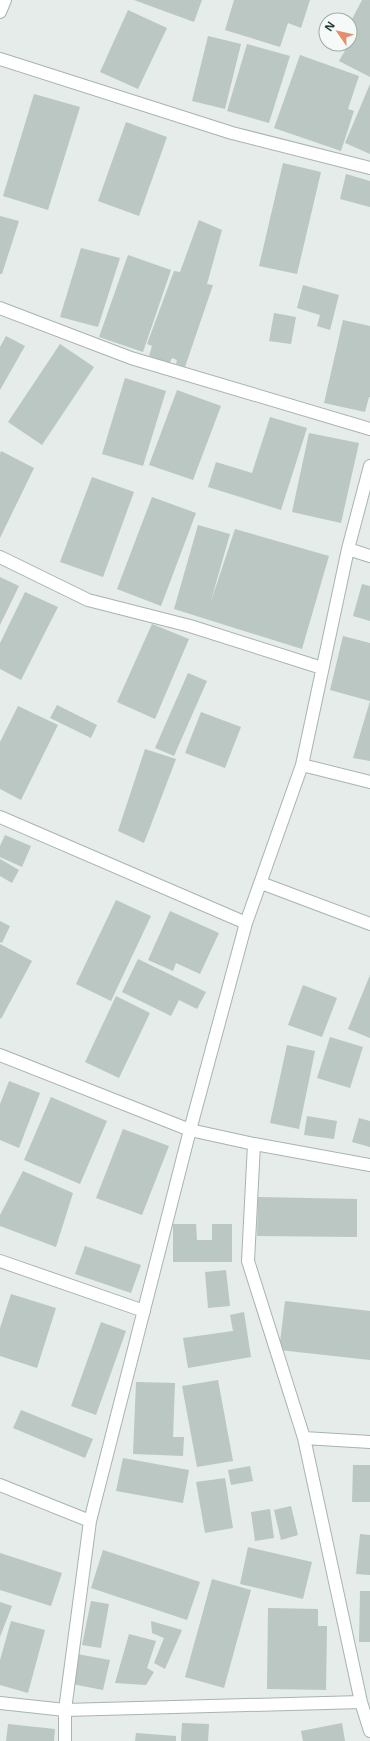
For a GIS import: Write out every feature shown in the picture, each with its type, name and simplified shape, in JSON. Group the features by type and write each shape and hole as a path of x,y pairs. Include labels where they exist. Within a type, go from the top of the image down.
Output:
{"street":[{"path":"0,12 4,0"},
{"path":"0,59 232,133 370,168"},
{"path":"0,308 131,358 370,429"},
{"path":"65,1741 65,1710 90,1521 190,1130 246,923 302,765 348,549 370,466"},
{"path":"348,549 370,556"},
{"path":"0,557 88,600 190,626 322,668"},
{"path":"302,765 370,782"},
{"path":"0,816 246,923"},
{"path":"261,883 370,924"},
{"path":"0,1055 190,1130 254,1144 370,1165"},
{"path":"254,1144 248,1260 304,1438 361,1702 370,1731"},
{"path":"0,1261 144,1311"},
{"path":"304,1438 370,1442"},
{"path":"0,1485 90,1521"},
{"path":"0,1703 65,1710 361,1702"}],"building":[{"path":"134,0 202,0 194,22"},
{"path":"234,0 310,0 301,28 288,23 280,47 225,30"},
{"path":"362,0 370,0 370,77 339,61 344,52 358,52 358,12 356,12"},
{"path":"128,10 167,28 138,89 100,72"},
{"path":"208,36 241,44 225,109 192,101"},
{"path":"247,44 290,56 269,123 227,111"},
{"path":"300,55 359,76 348,109 354,111 341,151 274,128"},
{"path":"370,84 370,154 345,143"},
{"path":"34,94 80,107 48,210 3,196"},
{"path":"126,122 167,137 139,216 98,201"},
{"path":"283,163 321,172 297,274 259,266"},
{"path":"346,174 370,181 370,207 340,199"},
{"path":"0,216 19,221 2,274 0,274"},
{"path":"199,220 222,230 207,284 213,285 185,367 176,364 177,360 172,358 169,364 149,356 152,346 147,344 174,271 180,272"},
{"path":"81,248 120,258 98,327 60,317"},
{"path":"128,255 171,270 143,352 99,337"},
{"path":"303,285 339,295 330,330 317,326 320,315 297,308"},
{"path":"274,313 296,317 291,344 269,341"},
{"path":"343,320 370,326 370,397 365,412 324,403"},
{"path":"6,336 25,346 0,390 0,347"},
{"path":"60,344 94,367 42,445 8,422"},
{"path":"125,378 166,391 143,466 102,454"},
{"path":"177,390 221,406 193,480 149,465"},
{"path":"270,417 307,428 281,510 208,487 216,462 252,473"},
{"path":"309,433 359,443 341,523 292,512"},
{"path":"1,451 34,468 0,538 0,454"},
{"path":"92,477 134,492 103,577 60,562"},
{"path":"152,497 196,513 161,606 117,589"},
{"path":"198,525 230,534 210,604 235,529 329,556 302,649 174,609"},
{"path":"0,577 19,586 0,625"},
{"path":"362,584 370,586 370,621 353,616"},
{"path":"25,592 58,607 21,680 0,669 0,643"},
{"path":"152,624 189,639 155,719 117,702"},
{"path":"343,636 370,643 370,701 330,690"},
{"path":"188,673 207,681 174,756 155,748"},
{"path":"370,701 370,761 353,758"},
{"path":"57,705 97,725 91,738 50,718"},
{"path":"18,706 58,725 21,800 0,789 0,742"},
{"path":"201,712 241,727 225,768 185,753"},
{"path":"145,749 176,759 144,843 118,831"},
{"path":"5,835 31,846 22,867 0,857 0,846"},
{"path":"0,859 19,870 12,883 0,876"},
{"path":"116,900 151,916 111,1001 76,984"},
{"path":"170,911 219,933 200,974 176,963 173,971 148,960"},
{"path":"0,921 10,926 2,943 0,942"},
{"path":"0,944 32,961 1,1019 0,1018"},
{"path":"138,959 206,992 197,1009 179,1000 171,1016 122,992"},
{"path":"370,975 370,1038 348,1029"},
{"path":"303,985 337,998 322,1037 288,1025"},
{"path":"116,996 150,1013 119,1078 85,1062"},
{"path":"330,1037 363,1047 350,1088 317,1078"},
{"path":"287,1045 315,1051 299,1129 270,1123"},
{"path":"9,1081 40,1093 19,1148 0,1140 0,1104"},
{"path":"51,1097 107,1121 80,1184 24,1160"},
{"path":"307,1116 337,1121 334,1139 304,1135"},
{"path":"359,1118 370,1121 370,1147 352,1142"},
{"path":"123,1129 169,1146 142,1215 96,1198"},
{"path":"23,1171 73,1193 56,1247 0,1226 0,1215"},
{"path":"258,1197 357,1199 357,1237 257,1236"},
{"path":"173,1224 196,1224 197,1240 212,1240 212,1224 232,1224 232,1262 173,1262"},
{"path":"85,1246 141,1265 131,1293 75,1274"},
{"path":"226,1270 230,1306 208,1308 205,1272"},
{"path":"11,1294 56,1308 37,1368 0,1356 0,1328"},
{"path":"285,1301 370,1311 370,1360 279,1350"},
{"path":"244,1312 251,1357 188,1368 183,1338 233,1331 230,1315"},
{"path":"101,1322 126,1331 96,1415 71,1406"},
{"path":"218,1380 233,1461 197,1467 182,1386"},
{"path":"136,1382 175,1383 173,1437 184,1437 183,1456 133,1454"},
{"path":"21,1410 93,1439 85,1458 13,1428"},
{"path":"123,1458 189,1470 183,1503 116,1491"},
{"path":"353,1465 370,1465 370,1502 352,1502"},
{"path":"250,1466 253,1481 231,1485 228,1470"},
{"path":"225,1478 233,1528 205,1533 196,1482"},
{"path":"291,1506 298,1535 281,1540 274,1510"},
{"path":"270,1509 274,1538 255,1541 251,1512"},
{"path":"360,1534 370,1535 370,1575 356,1574"},
{"path":"248,1547 312,1562 303,1599 240,1584"},
{"path":"103,1550 200,1582 187,1620 91,1588"},
{"path":"0,1553 62,1573 51,1606 0,1590"},
{"path":"212,1579 251,1590 224,1688 185,1677"},
{"path":"360,1591 370,1591 370,1642 359,1642"},
{"path":"91,1601 109,1604 101,1648 82,1645"},
{"path":"0,1602 12,1606 0,1637"},
{"path":"268,1608 318,1609 318,1626 327,1626 326,1690 267,1689"},
{"path":"11,1621 45,1630 28,1693 0,1685 0,1660"},
{"path":"151,1621 182,1630 165,1669 154,1663 164,1638 152,1633"},
{"path":"129,1634 156,1641 147,1668 154,1672 146,1685 115,1683"},
{"path":"77,1654 110,1660 103,1690 72,1684"},
{"path":"182,1723 209,1724 208,1741 181,1741"},
{"path":"342,1723 345,1741 303,1741 301,1731"},
{"path":"8,1724 55,1729 54,1741 6,1741"},
{"path":"136,1733 176,1736 176,1741 135,1741"}]}
